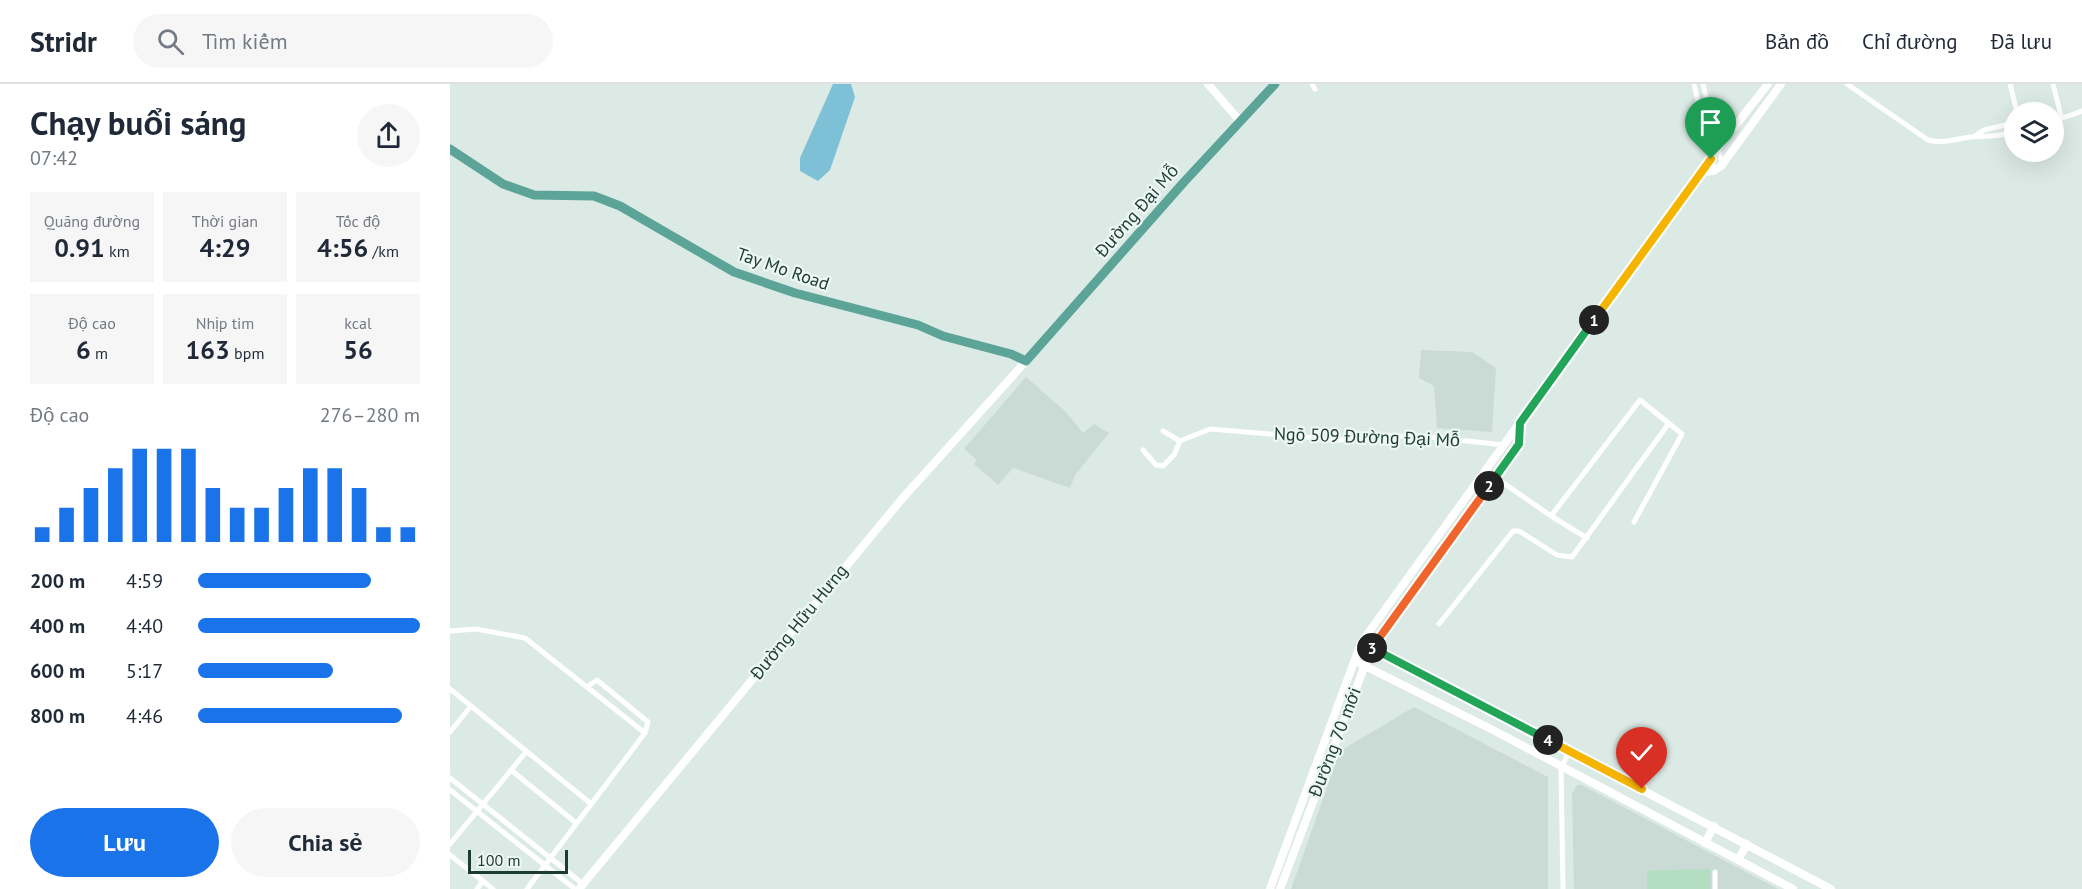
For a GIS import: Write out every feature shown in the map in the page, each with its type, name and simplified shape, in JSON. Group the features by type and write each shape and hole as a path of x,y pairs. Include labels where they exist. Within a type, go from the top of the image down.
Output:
{"main road":[{"path":"1208,84 1239,120"},
{"name":"Đường Đại Mỗ","path":"1026,361 1239,120 1275,84"},
{"name":"Đường 70 mới","path":"1280,889 1296,831 1361,643 1717,149 1767,84"},
{"path":"1701,172 1714,171 1722,165 1781,84"},
{"name":"Tay Mo Road","path":"450,149 503,184 534,195 594,196 645,218 734,272 795,294 918,325 943,336 1011,354 1026,361"},
{"name":"Đường Hữu Hưng","path":"579,888 620,843 901,500 1026,361"},
{"name":"Đường 70 mới","path":"1296,831 1371,649 1519,444 1520,423"},
{"path":"1361,643 1831,889"},
{"path":"1354,659 1793,889"},
{"path":"1705,843 1714,826"},
{"path":"1270,889 1296,831"},
{"path":"1738,860 1747,844"}],"street":[{"path":"1694,84 1714,171"},
{"path":"1702,84 1722,165"},
{"path":"1847,84 1928,140 1940,143 1972,137 1989,139 2004,135"},
{"path":"2010,84 2014,102"},
{"path":"2053,84 2058,102"},
{"path":"2064,115 2082,111"},
{"path":"1972,137 1984,130 2004,125"},
{"path":"1551,516 1640,400 1682,434 1634,522"},
{"path":"1439,624 1513,531 1519,531 1557,555 1572,557 1669,423"},
{"name":"Ngõ 509 Đường Đại Mỗ","path":"1180,441 1210,429 1341,440 1367,435 1431,437 1504,445"},
{"path":"1143,450 1156,465 1163,466 1174,455 1180,441 1163,431"},
{"path":"1495,477 1587,538"},
{"path":"450,631 476,628 525,638 645,733"},
{"path":"527,889 575,822 645,733 648,722 617,696 597,680 588,686"},
{"path":"450,689 590,803"},
{"path":"450,732 471,706"},
{"path":"450,844 484,806 526,752"},
{"path":"1563,889 1561,768 1569,752"},
{"path":"511,770 575,822"},
{"path":"450,778 548,858 579,888"},
{"path":"450,790 543,865 579,888"},
{"path":"450,855 494,889"},
{"path":"1714,872 1715,889"},
{"path":"477,889 483,881"}],"shaded area":[{"path":"1421,350 1472,352 1496,368 1492,432 1437,428 1434,386 1419,378"},
{"path":"1026,377 1066,412 1083,433 1094,424 1109,433 1075,475 1070,488 1013,468 998,485 974,464 977,460 964,449"},
{"path":"1414,707 1548,777 1548,889 1291,889 1340,751"},
{"path":"1577,785 1582,785 1778,889 1574,889 1572,794"}],"green space":[{"path":"1710,869 1710,889 1647,889 1647,871"}],"water":[{"path":"833,84 851,84 855,97 830,170 818,181 800,171 800,158"}],"route":[{"path":"1642,789 1371,649 1519,444 1520,423 1711,159"}]}
